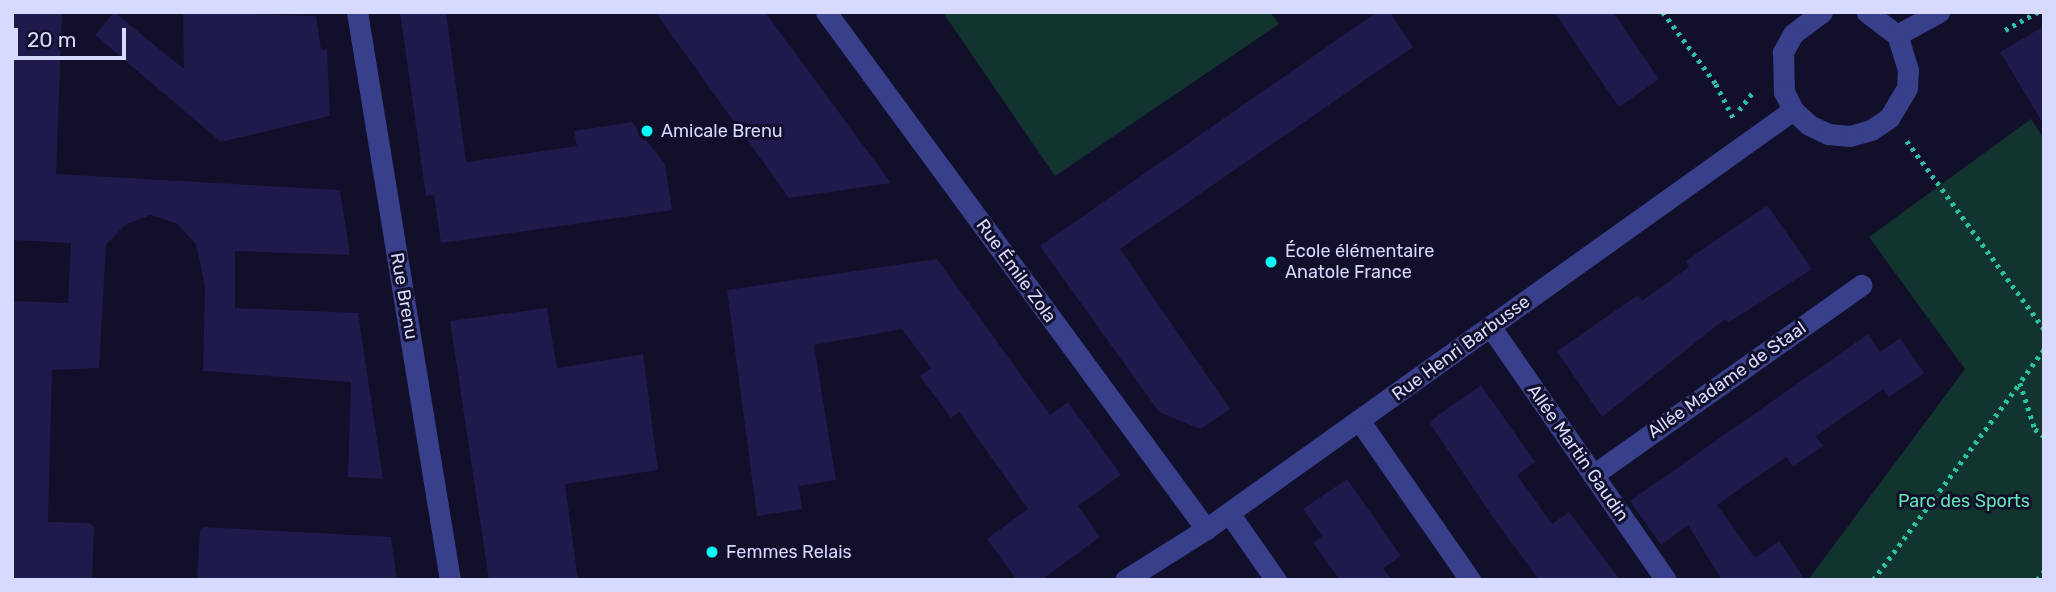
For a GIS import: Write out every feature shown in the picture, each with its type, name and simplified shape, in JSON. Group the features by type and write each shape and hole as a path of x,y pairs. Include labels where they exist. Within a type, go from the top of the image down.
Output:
{"street":[{"name":"Rue Brenu","path":"358,12 450,580"},
{"name":"Rue Émile Zola","path":"826,12 1206,530"},
{"path":"1822,12 1800,27 1783,52 1780,72 1793,110 1809,125 1828,134 1860,133 1889,118 1907,88 1908,70 1897,35 1867,12"},
{"path":"1897,35 1938,12"},
{"name":"Rue Henri Barbusse","path":"1125,580 1206,530 1793,110"},
{"name":"Allée Madame de Staal","path":"1593,475 1861,285"},
{"name":"Allée Martin Gaudin","path":"1490,326 1666,580"},
{"path":"1359,420 1470,580"},
{"path":"1229,513 1276,580"}],"path":[{"path":"1663,12 1716,84 1726,107 1750,142"},
{"path":"2005,30 2038,12"},
{"path":"1889,118 1941,184 2044,329"},
{"path":"1873,580 2044,350"},
{"path":"2020,383 2035,429 2044,436"},
{"path":"2037,580 2044,570"}],"green space":[{"path":"1270,12 1279,24 1055,176 944,14"},
{"name":"Parc des Sports","path":"2031,119 2044,139 2044,580 1808,580 1965,369 1869,237"}],"building":[{"path":"12,12 62,12 56,174 340,190 350,255 235,251 235,308 358,313 383,479 348,477 351,382 203,371 205,287 196,244 176,223 150,215 125,225 106,245 99,368 52,370 48,522 90,523 94,527 92,580 12,580 12,301 68,303 71,243 12,240"},
{"path":"114,12 184,69 183,12 316,16 321,50 327,49 330,116 221,142 95,35"},
{"path":"400,12 446,12 466,162 577,146 574,131 632,122 665,164 672,210 441,243 434,195 426,196"},
{"path":"655,12 765,12 891,183 789,198"},
{"path":"1377,12 1390,12 1413,47 1120,249 1230,409 1200,429 1159,412 1040,246"},
{"path":"1554,12 1613,12 1659,79 1619,107"},
{"path":"2044,26 2044,125 2000,52"},
{"path":"1767,205 1812,269 1728,323 1725,319 1602,417 1557,351 1638,295 1642,301 1689,267 1686,261"},
{"path":"937,259 1050,415 1068,402 1121,475 1078,506 1100,537 1041,580 1017,580 987,539 1028,509 959,412 951,418 920,376 931,368 902,329 814,345 836,480 799,486 802,509 757,516 727,290"},
{"path":"547,308 557,368 643,354 658,470 565,484 578,580 489,580 450,321"},
{"path":"1868,334 1880,352 1900,338 1924,373 1889,397 1883,389 1816,436 1823,446 1793,467 1786,457 1717,505 1755,558 1779,541 1805,580 1722,580 1688,525 1661,545 1630,501"},
{"path":"1481,385 1535,462 1517,475 1552,524 1569,512 1620,580 1539,580 1492,516 1429,422"},
{"path":"1347,479 1401,556 1383,568 1392,580 1340,580 1313,543 1322,536 1303,509"},
{"path":"204,527 391,537 397,580 197,580 200,531"}],"place":[{"name":"Amicale Brenu","path":"647,131"},
{"name":"École élémentaire Anatole France","path":"1271,262"},
{"name":"Femmes Relais","path":"712,552"}]}
